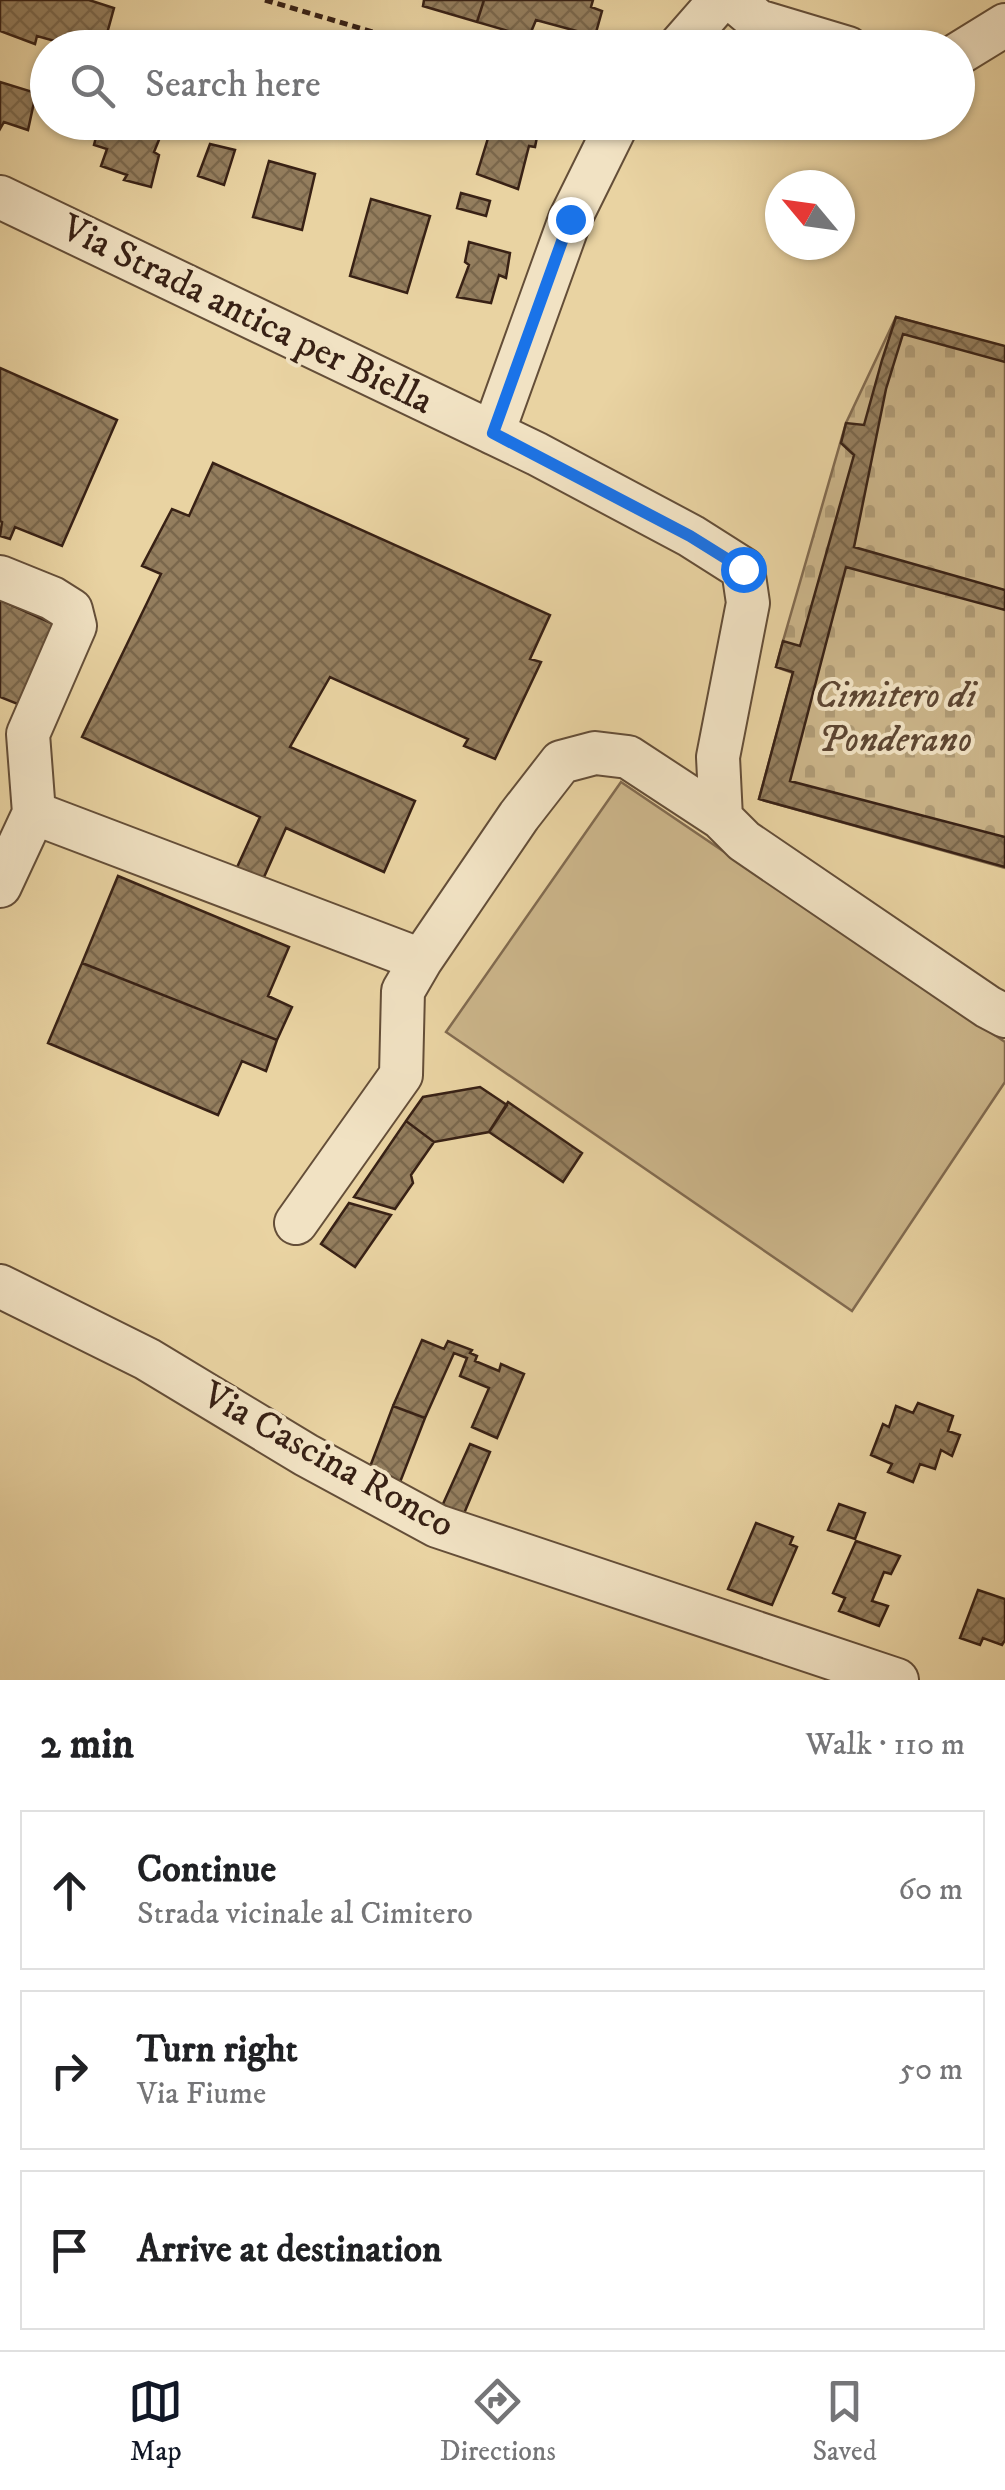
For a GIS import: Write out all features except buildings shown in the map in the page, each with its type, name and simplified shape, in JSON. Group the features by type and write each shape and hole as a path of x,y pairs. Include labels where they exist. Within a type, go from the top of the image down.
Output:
{"street":[{"path":"694,30 720,0"},
{"path":"733,0 758,22 786,30"},
{"path":"975,44 1005,25"},
{"path":"493,433 570,219 609,140"},
{"name":"Via Strada antica per Biella","path":"0,197 493,433 690,536 743,569 748,603 718,757 721,818"},
{"path":"0,576 71,610 75,626 14,728 34,813 0,886"},
{"path":"296,1224 401,1075 402,992 519,816 561,762 595,754 628,757 721,818 744,841 1005,1016"},
{"path":"34,813 421,960"},
{"name":"Via Cascina Ronco","path":"0,1286 147,1359 306,1455 437,1526 897,1680"}],"path":[{"path":"265,0 366,30"}],"green space":[{"name":"Cimitero di Ponderano","path":"896,317 1005,347 1005,868 759,799 793,673 776,667 783,641 846,423"},
{"path":"621,782 1005,1042 1005,1082 852,1311 446,1032"}],"route":[{"path":"570,219 493,433 690,536 743,569"}]}
